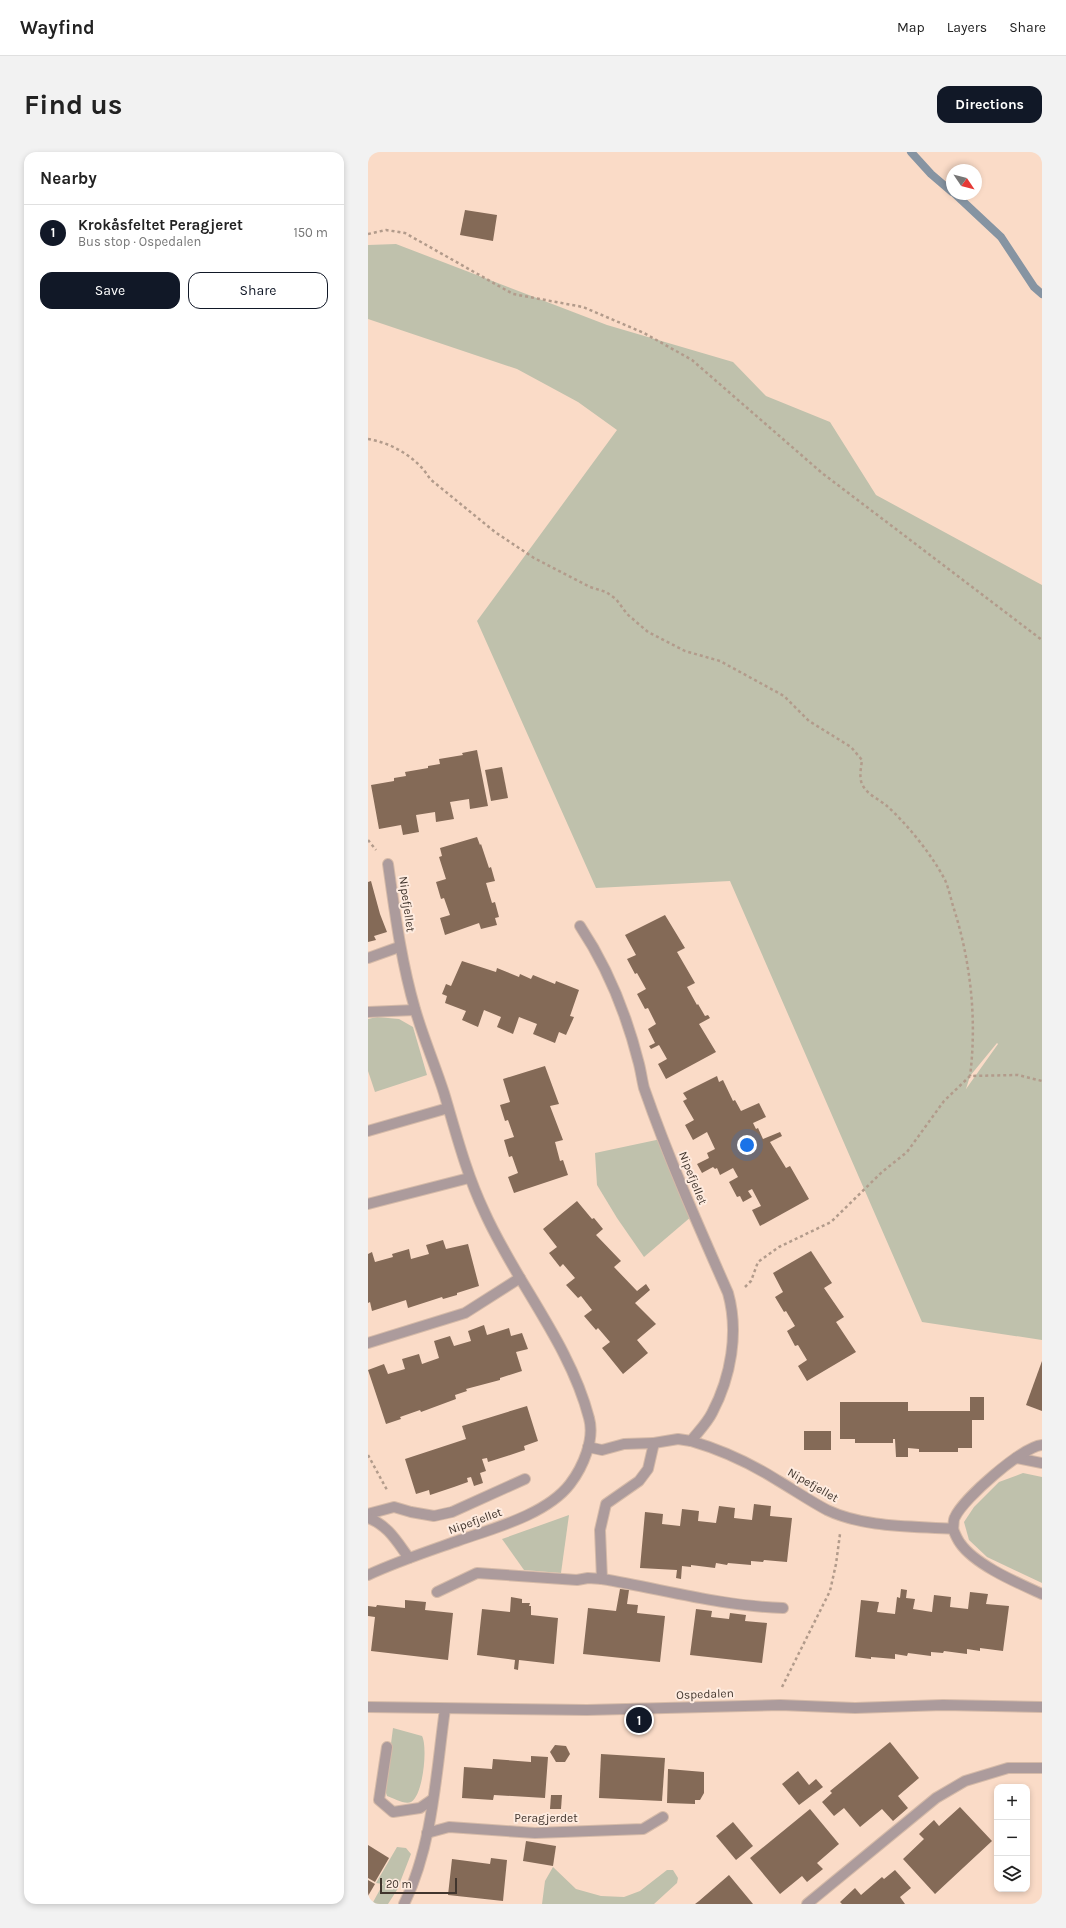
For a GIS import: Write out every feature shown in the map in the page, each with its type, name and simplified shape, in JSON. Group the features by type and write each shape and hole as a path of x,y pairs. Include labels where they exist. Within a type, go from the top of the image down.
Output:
{"street":[{"name":"Nipefjellet","path":"368,1575 409,1558 502,1526 551,1501 570,1484 578,1472 588,1447 591,1434 590,1420 582,1394 567,1361 484,1214 469,1178 448,1108 415,1010 399,947 388,864"},
{"name":"Nipefjellet","path":"580,926 598,952 618,1000 639,1064 643,1086 650,1105 730,1301 734,1322 732,1353 718,1398 711,1414 691,1441"},
{"name":"Nipefjellet","path":"368,958 399,947"},
{"path":"368,1012 415,1010"},
{"path":"368,1131 448,1108"},
{"path":"368,1204 469,1178"},
{"path":"368,1343 465,1313 520,1278"},
{"name":"Nipefjellet","path":"588,1447 602,1450 624,1444 654,1443 678,1439 691,1441 715,1448 742,1460 828,1510 845,1516 892,1525 953,1529"},
{"path":"602,1579 600,1530 606,1504 639,1481 648,1469 654,1443"},
{"path":"1042,1445 1036,1445 1016,1458 973,1494 954,1518 953,1529 960,1543 970,1554 1012,1581 1042,1594"},
{"path":"1016,1458 1042,1463"},
{"name":"Nipefjellet","path":"394,1507 434,1516 452,1512 525,1479"},
{"path":"368,1514 394,1507"},
{"path":"368,1518 379,1522 388,1530 409,1558"},
{"path":"437,1592 477,1573 577,1580 588,1578 602,1579 675,1594 747,1605 783,1608"},
{"name":"Ospedalen","path":"368,1707 587,1710 780,1705 855,1708 943,1705 1042,1707"},
{"path":"404,1904 412,1887 427,1833 445,1709"},
{"path":"387,1747 379,1800 393,1812 420,1808 432,1799"},
{"path":"807,1904 918,1812 936,1798 965,1781 1008,1768 1042,1768"},
{"name":"Peragjerdet","path":"427,1833 449,1827 535,1832 643,1829 663,1817"}],"path":[{"path":"368,234 386,230 405,233 513,294 583,307 644,332 692,360 822,473 1042,640"},
{"path":"368,439 379,441 415,459 424,468 430,479 495,532 534,558 590,587 606,592 616,599 627,614 648,632 685,651 720,661 738,669 784,696 809,721 851,747 862,760 860,776 863,785 872,795 887,806 916,837 945,881 963,937 970,985 974,1046 970,1076 944,1101 907,1152 882,1172 831,1222 779,1247 758,1262 751,1281 730,1301"},
{"path":"970,1076 1018,1075 1042,1081"},
{"path":"368,1454 380,1475 394,1507"},
{"path":"780,1705 782,1687 833,1584 839,1541 845,1516"}],"green space":[{"path":"396,244 607,325 733,362 766,396 830,422 876,495 1042,585 1042,1340 922,1322 730,881 596,888 477,621 617,430 578,402 517,369 368,319 368,245","holes":["997,1043 998,1044 966,1089 970,1076"]},
{"path":"377,1017 399,1019 413,1027 427,1075 375,1092 368,1071 368,1019"},
{"path":"661,1139 692,1216 644,1257 617,1218 597,1185 595,1153"},
{"path":"1023,1473 1042,1477 1042,1583 987,1557 969,1540 964,1522 974,1507 999,1482"},
{"path":"569,1515 561,1573 524,1570 502,1539"},
{"path":"393,1728 422,1736 424,1742 423,1771 419,1791 415,1798 408,1803 387,1796 385,1790"},
{"path":"397,1847 406,1848 411,1854 397,1890 388,1904 372,1904 383,1884 376,1883"},
{"path":"553,1867 576,1889 601,1896 624,1897 640,1891 667,1870 673,1870 678,1878 677,1883 654,1904 542,1904 545,1881"}],"building":[{"path":"465,210 497,215 493,241 460,235"},
{"path":"477,750 488,806 470,809 469,799 450,802 454,819 436,822 435,812 416,815 419,832 403,835 401,825 379,829 371,785 394,781 394,778 406,776 405,772 428,768 428,766 440,764 439,759 463,755 462,753"},
{"path":"502,767 508,798 491,801 485,770"},
{"path":"477,837 480,845 481,844 489,868 491,867 495,881 486,883 492,903 495,902 499,917 495,918 497,925 481,929 479,923 445,935 440,918 450,915 444,898 441,899 436,882 446,879 439,857 442,856 440,848"},
{"path":"371,881 380,914 387,932 374,936 376,940 368,942 368,882"},
{"path":"665,915 685,948 677,952 695,983 687,987 705,1016 708,1015 710,1018 699,1024 716,1052 666,1079 658,1064 667,1059 659,1045 651,1049 649,1046 655,1043 648,1029 656,1024 648,1008 645,1009 637,994 646,989 637,973 635,974 627,959 636,955 625,935"},
{"path":"462,961 496,972 497,968 519,977 520,974 531,979 533,975 555,984 556,981 579,990 570,1016 574,1017 566,1035 559,1032 555,1043 533,1034 537,1024 519,1017 513,1034 497,1027 501,1017 484,1010 478,1027 462,1020 466,1011 445,1003 447,996 442,994 446,984 451,986"},
{"path":"545,1066 559,1104 550,1106 563,1140 555,1142 560,1161 563,1160 568,1175 514,1193 508,1177 518,1173 512,1156 509,1157 504,1140 514,1137 508,1120 505,1121 500,1105 510,1102 503,1079"},
{"path":"717,1076 719,1082 723,1080 733,1101 735,1100 741,1111 759,1103 766,1117 753,1123 756,1129 758,1128 763,1139 780,1132 782,1136 770,1142 786,1168 790,1166 809,1199 760,1226 752,1210 761,1206 752,1189 748,1191 752,1197 743,1202 740,1196 737,1197 729,1182 738,1177 733,1168 720,1175 717,1168 715,1169 713,1167 702,1173 697,1164 709,1158 707,1153 715,1149 707,1132 693,1140 685,1125 694,1120 683,1101 687,1099 683,1093"},
{"path":"577,1201 592,1219 594,1218 603,1229 596,1235 621,1261 614,1267 637,1291 646,1284 650,1290 635,1303 656,1324 637,1340 648,1353 623,1374 602,1348 610,1342 598,1328 596,1330 584,1316 592,1310 581,1296 578,1298 566,1285 575,1278 563,1264 560,1267 549,1253 557,1247 543,1229"},
{"path":"443,1240 446,1249 468,1244 479,1286 457,1293 457,1295 443,1299 442,1297 408,1308 406,1300 372,1311 370,1302 368,1303 368,1254 372,1252 375,1262 393,1257 392,1254 409,1249 411,1259 429,1254 426,1245"},
{"path":"811,1251 832,1283 824,1288 844,1317 836,1322 856,1352 807,1381 798,1366 807,1360 798,1345 795,1346 787,1331 795,1326 775,1297 783,1292 773,1273"},
{"path":"484,1325 487,1335 509,1328 511,1336 522,1333 528,1349 516,1352 522,1371 500,1378 500,1380 466,1389 467,1391 455,1395 456,1399 421,1412 420,1410 400,1417 401,1419 386,1424 368,1370 384,1364 388,1374 405,1369 402,1359 419,1354 422,1364 439,1358 434,1341 450,1336 454,1346 471,1341 468,1331"},
{"path":"1042,1361 1042,1411 1026,1405"},
{"path":"970,1397 984,1397 984,1420 972,1420 972,1448 958,1448 958,1452 919,1452 919,1449 908,1448 908,1457 896,1457 895,1439 893,1439 893,1443 855,1443 855,1439 840,1439 840,1402 908,1402 908,1411 970,1411"},
{"path":"527,1406 538,1441 524,1446 525,1450 507,1456 488,1462 487,1458 482,1459 486,1471 480,1473 483,1483 474,1486 471,1477 467,1478 468,1482 430,1495 429,1490 416,1494 405,1459 466,1439 462,1426"},
{"path":"804,1431 831,1431 831,1450 804,1450"},
{"path":"754,1504 771,1506 770,1516 792,1518 787,1562 764,1560 763,1562 751,1561 751,1565 728,1563 727,1565 716,1563 715,1568 691,1565 691,1567 682,1566 681,1579 676,1578 677,1570 640,1568 645,1512 663,1514 662,1524 680,1526 682,1509 699,1511 698,1521 716,1523 719,1506 735,1508 734,1518 752,1520"},
{"path":"620,1589 629,1590 627,1604 638,1605 637,1613 665,1616 660,1662 583,1654 588,1608 616,1611"},
{"path":"901,1589 907,1590 906,1598 915,1599 913,1609 932,1612 934,1595 951,1597 950,1607 968,1609 970,1592 988,1594 986,1604 1009,1606 1003,1651 980,1648 980,1651 967,1649 967,1654 944,1651 943,1653 931,1652 931,1656 908,1653 907,1656 895,1654 895,1659 855,1657 861,1600 879,1602 877,1612 895,1614 897,1597 900,1598"},
{"path":"511,1597 522,1599 522,1603 530,1603 529,1606 531,1606 531,1615 558,1618 554,1664 519,1660 518,1670 514,1669 515,1660 477,1655 482,1609 510,1612"},
{"path":"405,1600 426,1602 425,1610 453,1613 448,1660 371,1651 375,1617 368,1616 368,1606 376,1607 377,1605 405,1608"},
{"path":"696,1609 712,1611 711,1617 729,1619 730,1613 746,1615 745,1621 767,1623 762,1663 690,1655"},
{"path":"890,1742 919,1778 898,1796 908,1808 893,1821 882,1809 860,1827 844,1808 834,1816 822,1802 832,1793 830,1791"},
{"path":"555,1745 566,1746 570,1754 565,1762 556,1762 550,1752"},
{"path":"601,1754 665,1758 662,1801 599,1798"},
{"path":"531,1756 548,1757 545,1798 494,1795 493,1800 462,1798 464,1767 492,1769 493,1759 531,1762"},
{"path":"668,1769 704,1772 704,1793 700,1800 695,1800 695,1804 667,1803"},
{"path":"798,1771 809,1785 816,1779 823,1787 799,1805 782,1784"},
{"path":"551,1795 562,1795 561,1809 550,1809"},
{"path":"960,1807 992,1841 935,1894 903,1859 924,1839 919,1834 934,1820 939,1826"},
{"path":"810,1809 839,1844 817,1863 823,1869 807,1882 802,1876 780,1894 750,1858"},
{"path":"733,1822 753,1846 736,1860 716,1836"},
{"path":"526,1841 556,1846 553,1866 523,1861"},
{"path":"368,1845 389,1858 375,1882 368,1878"},
{"path":"491,1858 507,1860 503,1901 448,1895 452,1859 490,1864"},
{"path":"895,1870 911,1888 900,1897 905,1904 842,1904 840,1902 855,1888 861,1895 882,1877 884,1879"},
{"path":"729,1875 753,1904 695,1904 699,1901"},
{"path":"368,1880 375,1884 368,1896"}],"waterway":[{"path":"911,152 931,174 946,187"},
{"path":"961,200 1001,237 1034,287 1042,294"}],"place":[{"name":"Krokåsfeltet Peragjeret","path":"639,1720"}]}
